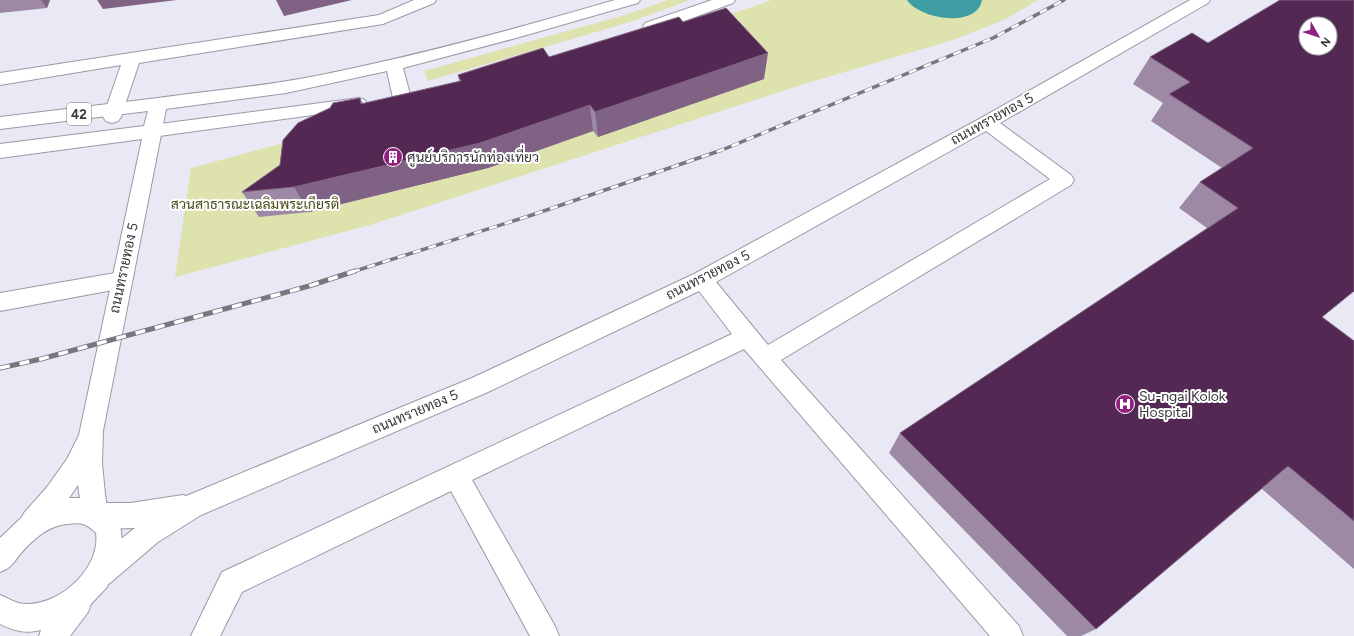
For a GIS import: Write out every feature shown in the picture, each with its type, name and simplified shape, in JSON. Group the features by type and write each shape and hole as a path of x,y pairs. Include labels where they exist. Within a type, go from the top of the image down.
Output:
{"main road":[{"path":"0,79 383,19 428,0"},
{"path":"158,104 303,84 394,64 547,25 632,0"},
{"path":"637,31 682,17 727,0"},
{"name":"ถนนทรายทอง 5","path":"52,636 93,582 149,533 192,506 480,385 702,280 987,122 1202,0"},
{"path":"113,113 132,59"},
{"path":"152,131 394,99 394,64"},
{"name":"ถนนทรายทอง 5","path":"158,104 91,431 89,464 91,494 96,516 130,516 192,506"},
{"name":"42","path":"0,123 113,113 158,104"},
{"path":"765,358 1064,180 987,122"},
{"name":"42","path":"0,152 152,131"},
{"path":"702,280 765,358 1009,636"},
{"path":"0,302 121,281"},
{"path":"205,636 232,582 747,337"},
{"name":"ถนนทรายทอง 5","path":"28,529 56,496 77,466 91,431"},
{"path":"456,476 545,636"},
{"path":"0,541 28,529 46,518 65,512 82,511 96,516 106,525 110,539 108,556 93,582 68,605 48,615 28,619 11,617 0,609"},
{"path":"0,559 11,544 28,529"}],"green space":[{"path":"668,0 690,0 630,22 428,81 424,71 625,15"},
{"name":"สวนสาธารณะเฉลิมพระเกียรติ","path":"772,0 1038,0 1006,19 953,40 804,84 370,225 175,277 191,168 617,53"}],"water":[{"path":"907,0 982,0 978,9 970,15 959,18 947,18 923,12 913,7"}],"building":[{"path":"1280,0 1354,0 1354,291 1322,317 1354,341 1354,521 1288,466 1096,629 900,433 1238,208 1200,182 1253,148 1169,94 1190,82 1150,57 1192,33 1208,43"},
{"path":"726,8 768,53 595,112 590,105 480,143 294,187 242,192 280,165 283,140 298,123 330,108 333,103 360,98 361,104 461,81 458,75 543,48 549,57 679,17 683,22"}],"railway":[{"path":"352,272 532,215 722,150 993,38 1064,0"},
{"path":"0,368 41,359 309,286 355,271"}],"place":[{"name":"ศูนย์บริการนักท่องเที่ยว","path":"393,157"},
{"name":"Su-ngai Kolok Hospital","path":"1125,404"}]}
